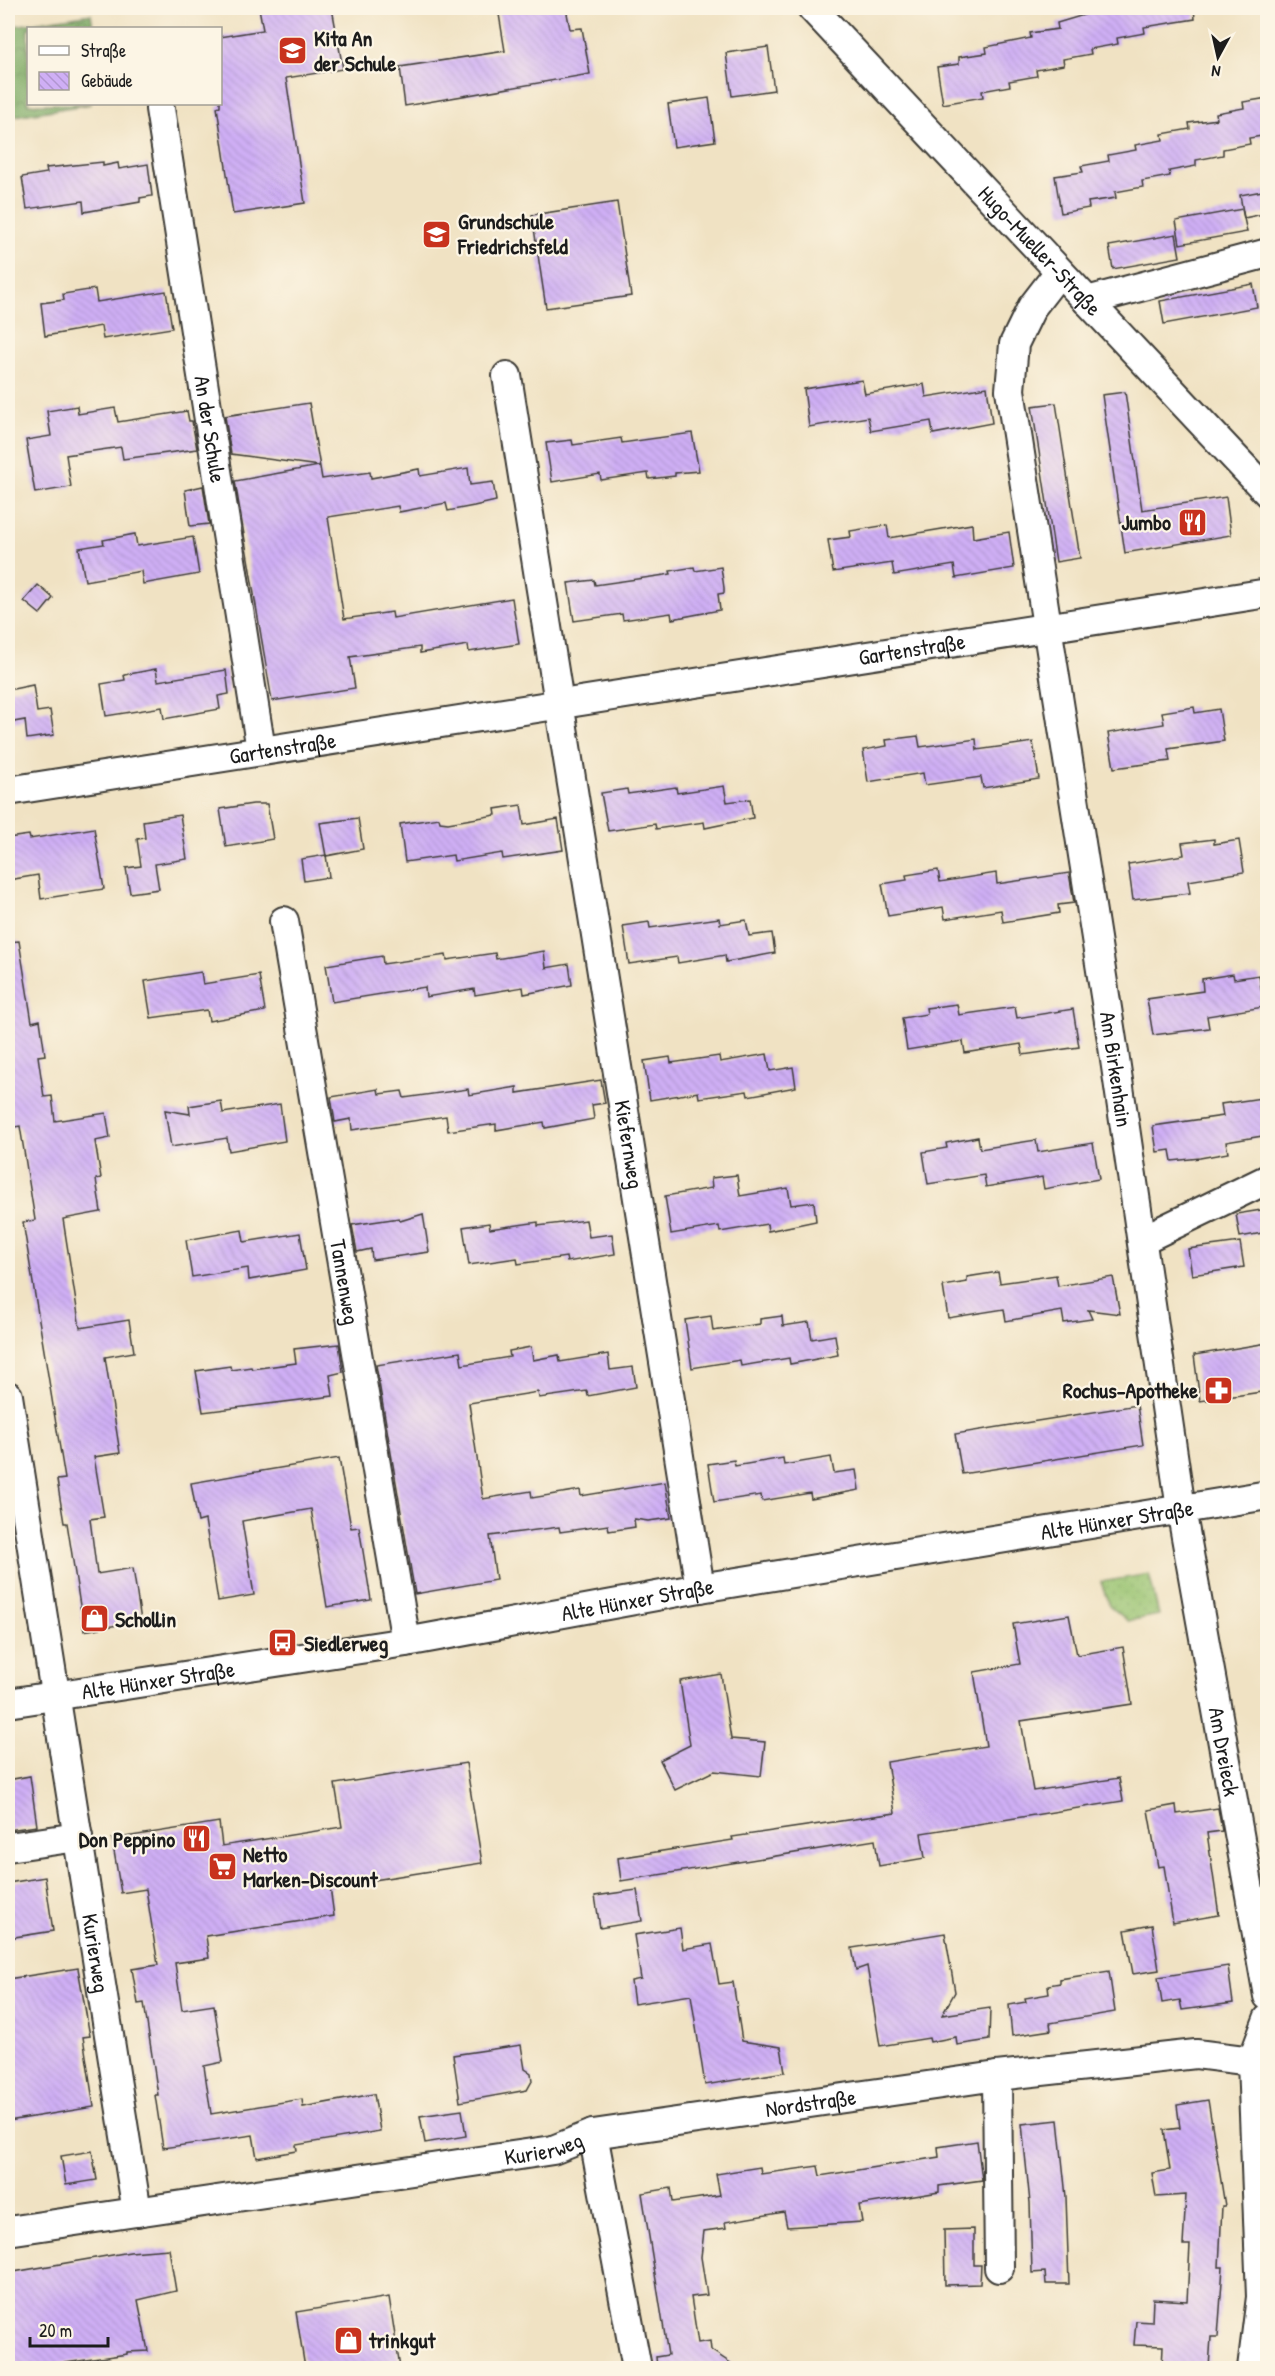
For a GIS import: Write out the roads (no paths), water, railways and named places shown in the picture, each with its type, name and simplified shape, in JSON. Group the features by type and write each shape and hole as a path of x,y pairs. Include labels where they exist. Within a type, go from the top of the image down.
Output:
{"street":[{"name":"Hugo-Mueller-Straße","path":"812,8 1268,493"},
{"name":"An der Schule","path":"159,109 261,750"},
{"path":"1087,301 1268,253"},
{"name":"Am Birkenhain","path":"1059,272 1032,307 1014,344 1010,390 1142,1240 1181,1509"},
{"path":"507,376 557,702"},
{"name":"Gartenstraße","path":"8,790 557,702 1046,629 1268,593"},
{"name":"Kiefernweg","path":"557,702 700,1588"},
{"name":"Tannenweg","path":"284,921 406,1642"},
{"path":"1142,1240 1268,1179"},
{"path":"8,1396 56,1695"},
{"name":"Alte Hünxer Straße","path":"8,1703 406,1642 700,1588 1268,1495"},
{"name":"Am Dreieck","path":"1181,1509 1268,1996"},
{"name":"Kurierweg","path":"56,1695 137,2211"},
{"path":"8,1847 78,1837"},
{"path":"1252,2368 1261,2297 1260,2063 1256,2047 1266,2030"},
{"name":"Nordstraße","path":"593,2134 997,2076 1196,2055 1260,2063"},
{"path":"997,2076 999,2268"},
{"path":"593,2134 637,2368"},
{"name":"Kurierweg","path":"8,2231 137,2211 244,2198 553,2150 593,2134"}],"place":[{"name":"Kita An der Schule","path":"293,51"},
{"name":"Grundschule Friedrichsfeld","path":"437,234"},
{"name":"Jumbo","path":"1192,522"},
{"name":"Rochus-Apotheke","path":"1219,1390"},
{"name":"Schollin","path":"94,1619"},
{"name":"Siedlerweg","path":"283,1643"},
{"name":"Don Peppino","path":"196,1839"},
{"name":"Netto Marken-Discount","path":"222,1867"},
{"name":"trinkgut","path":"348,2340"}]}
